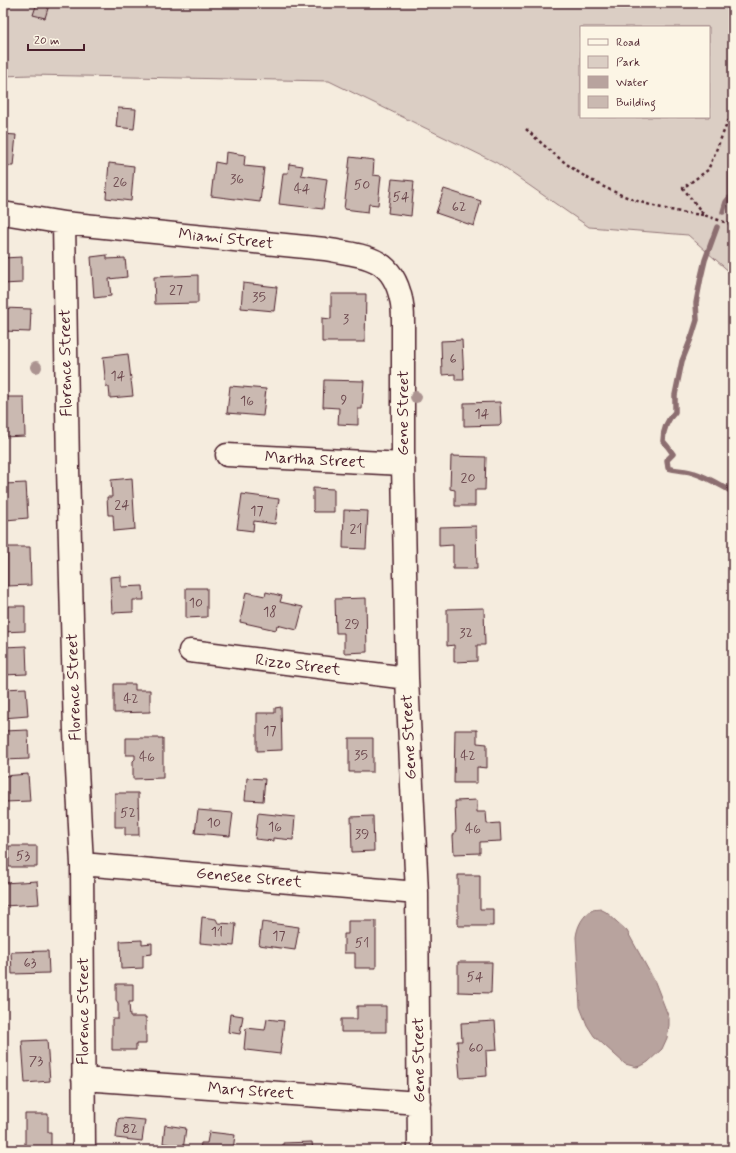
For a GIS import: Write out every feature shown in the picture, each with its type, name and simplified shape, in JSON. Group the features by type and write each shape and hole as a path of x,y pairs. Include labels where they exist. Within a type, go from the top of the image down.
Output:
{"street":[{"name":"Miami Street","path":"3,213 64,223 326,249 375,260 383,265 396,280 402,300 404,323"},
{"name":"Florence Street","path":"64,223 68,484 82,864 84,1150"},
{"name":"Gene Street","path":"404,323 403,464 407,678 417,893 419,1150"},
{"name":"Martha Street","path":"227,455 403,464"},
{"name":"Rizzo Street","path":"190,651 407,678"},
{"name":"Genesee Street","path":"82,864 417,893"},
{"name":"Mary Street","path":"83,1079 419,1103"}],"path":[{"path":"704,215 682,188 708,170 733,109"},
{"path":"526,129 551,152 576,171 608,189 641,202 665,209 685,214 704,215 733,225"}],"green space":[{"path":"3,3 733,3 733,275 688,235 589,227 497,163 329,81 31,75 3,76"}],"water":[{"path":"600,909 606,912 627,931 655,982 669,1018 667,1038 662,1049 648,1062 637,1067 625,1064 594,1036 587,1025 580,1007 576,937 579,925 586,914 593,910"}],"building":[{"path":"37,3 49,5 45,18 33,15"},
{"path":"118,108 136,109 134,129 116,127"},
{"path":"3,134 16,135 13,166 3,166"},
{"path":"226,152 245,155 244,166 264,168 260,202 211,196 215,162 225,164"},
{"path":"350,157 374,160 373,175 381,176 378,205 369,204 368,212 344,209"},
{"path":"109,163 134,166 131,201 106,198"},
{"path":"289,164 303,166 301,175 327,179 323,209 279,204 283,173 288,173"},
{"path":"392,179 414,181 411,216 388,213"},
{"path":"444,189 481,201 474,226 436,213"},
{"path":"107,255 107,259 125,258 127,277 109,279 111,296 94,298 91,257"},
{"path":"22,257 22,283 3,284 3,258"},
{"path":"198,275 198,303 155,304 154,277"},
{"path":"243,283 277,287 274,311 241,308"},
{"path":"331,294 366,294 365,342 322,342 322,318 331,319"},
{"path":"3,308 31,309 30,332 3,331"},
{"path":"462,340 464,380 455,380 455,374 442,375 441,341"},
{"path":"128,354 133,396 110,398 109,387 106,387 103,357"},
{"path":"324,380 364,381 362,409 358,409 358,425 338,424 339,408 323,407"},
{"path":"230,386 266,389 263,416 227,413"},
{"path":"3,397 24,397 25,436 3,437"},
{"path":"500,402 501,423 499,425 464,426 464,403"},
{"path":"451,456 486,457 485,490 475,490 475,506 455,506 455,490 450,489"},
{"path":"132,478 135,529 114,531 113,515 108,515 107,497 112,497 111,480"},
{"path":"26,483 28,518 6,520 4,484"},
{"path":"313,488 334,489 334,512 314,512"},
{"path":"242,494 279,499 275,524 254,521 253,531 237,529"},
{"path":"344,510 368,511 366,549 343,548"},
{"path":"476,526 477,569 453,569 453,545 439,546 439,527"},
{"path":"7,547 30,547 31,585 7,586"},
{"path":"121,576 121,587 143,586 144,600 133,600 133,612 112,613 110,577"},
{"path":"186,588 207,588 207,617 186,618"},
{"path":"246,592 265,596 266,592 282,596 280,602 303,607 297,630 277,625 276,630 240,622"},
{"path":"366,598 367,652 344,653 344,633 336,633 335,599"},
{"path":"3,606 25,606 25,631 3,632"},
{"path":"484,608 485,645 477,645 477,661 454,662 454,645 447,646 447,609"},
{"path":"26,646 27,674 3,675 3,647"},
{"path":"114,684 135,684 135,690 150,690 150,712 114,713"},
{"path":"26,688 28,716 3,718 3,689"},
{"path":"281,707 282,750 257,751 257,713 275,713 275,708"},
{"path":"28,730 29,759 4,760 3,731"},
{"path":"455,730 477,730 477,743 487,744 487,768 477,767 477,783 454,783"},
{"path":"126,738 163,738 163,778 133,779 133,761 135,759 135,755 126,755"},
{"path":"349,738 373,738 373,772 349,772"},
{"path":"28,774 30,801 5,802 4,776"},
{"path":"247,778 265,779 263,801 245,800"},
{"path":"115,793 138,793 139,835 125,835 125,827 115,827"},
{"path":"477,800 477,812 486,812 487,824 500,823 501,841 480,842 480,853 454,854 453,836 456,830 455,801"},
{"path":"198,810 233,813 230,836 195,833"},
{"path":"258,813 295,817 293,840 273,838 273,841 255,839"},
{"path":"373,816 374,851 352,852 351,817"},
{"path":"9,846 37,846 37,867 9,867"},
{"path":"458,875 480,875 480,909 493,909 493,926 458,926"},
{"path":"37,881 39,904 3,906 3,883"},
{"path":"202,917 216,919 218,923 236,924 234,946 200,943"},
{"path":"348,921 376,921 376,968 355,968 355,953 344,953 344,934 348,934"},
{"path":"262,922 299,927 295,950 259,945"},
{"path":"142,940 142,944 152,943 152,954 143,955 143,968 121,969 120,941"},
{"path":"48,951 49,973 12,974 11,952"},
{"path":"458,962 492,962 491,993 458,992"},
{"path":"116,984 133,984 133,1002 129,1002 130,1017 146,1017 146,1044 136,1044 136,1050 112,1050 112,1019 118,1019"},
{"path":"357,1006 386,1006 386,1032 341,1032 341,1019 357,1019"},
{"path":"230,1014 243,1016 240,1034 228,1032"},
{"path":"267,1019 284,1021 280,1054 244,1049 246,1028 265,1030"},
{"path":"495,1021 497,1050 486,1051 487,1076 460,1078 457,1041 462,1041 461,1023"},
{"path":"47,1040 50,1081 25,1083 22,1041"},
{"path":"25,1114 48,1114 48,1132 51,1132 51,1150 25,1150"},
{"path":"118,1119 145,1120 142,1141 116,1138"},
{"path":"165,1125 186,1128 183,1150 171,1150 172,1145 163,1143"},
{"path":"209,1132 235,1135 233,1150 200,1150 201,1143 207,1143"},
{"path":"312,1142 313,1150 283,1150 283,1143"}],"waterway":[{"path":"723,212 726,202 731,196 731,163 733,153"},
{"path":"717,227 705,260 701,277 696,303 697,320 682,361 675,395 675,412 666,425 663,441 673,454 667,460 668,468 691,472 733,491"}]}
